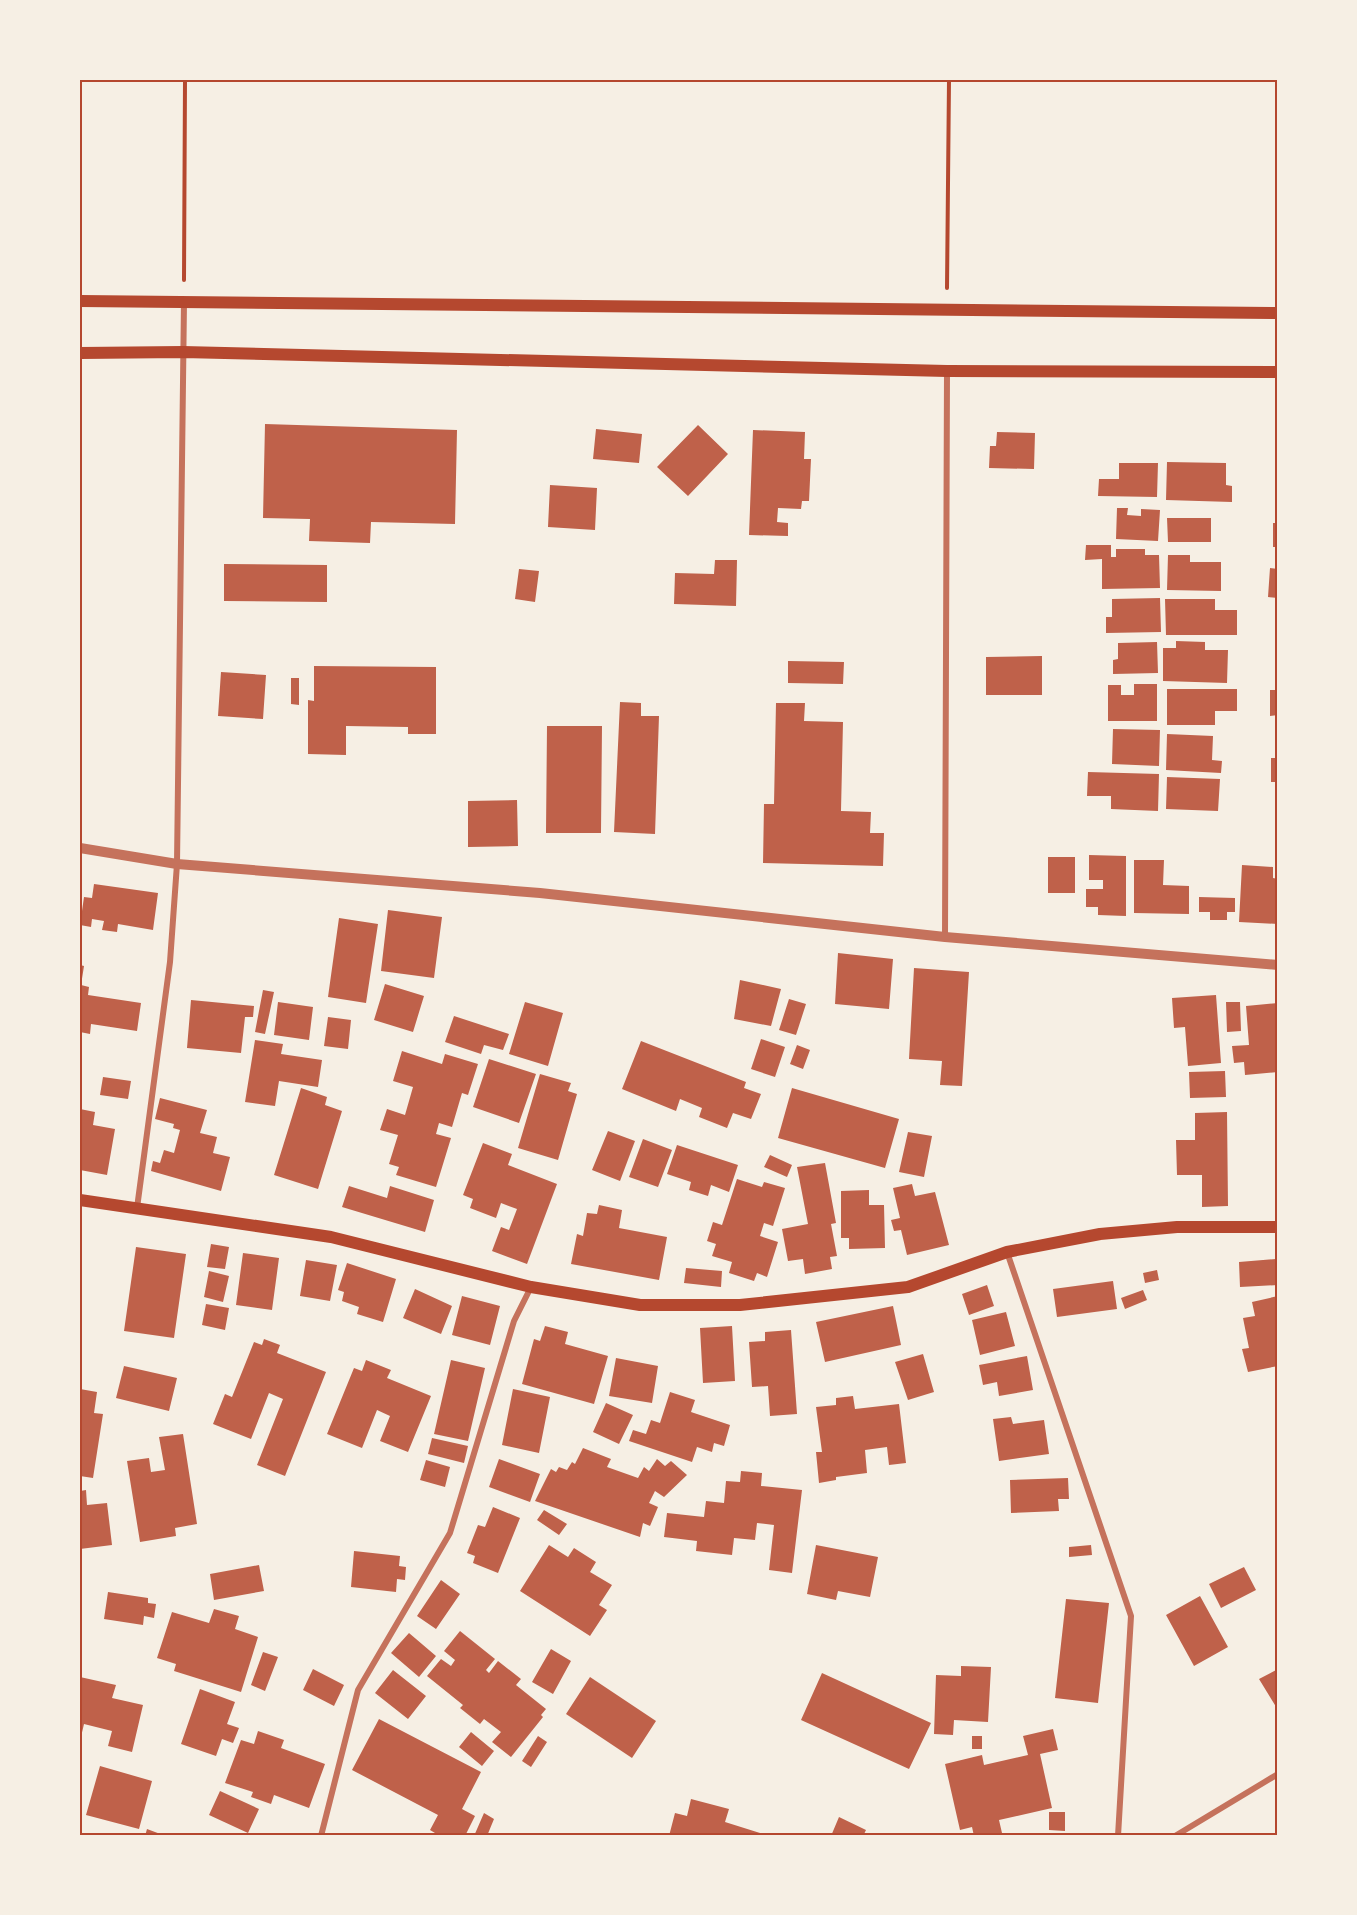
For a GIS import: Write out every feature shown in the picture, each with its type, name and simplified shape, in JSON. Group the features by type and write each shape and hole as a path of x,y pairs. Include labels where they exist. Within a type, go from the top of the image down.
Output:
{"main road":[{"path":"80,301 1278,313"},
{"path":"80,353 183,352 947,371 1278,372"},
{"path":"80,1200 331,1237 531,1287 640,1305 740,1305 908,1287 1007,1252 1100,1234 1177,1227 1278,1227"}],"street":[{"path":"137,1208 170,962 177,864 184,301"},
{"path":"945,937 947,371"},
{"path":"80,848 177,864 540,893 945,937 1278,965"},
{"path":"1007,1252 1131,1616 1118,1836"},
{"path":"321,1836 358,1690 450,1533 514,1321 531,1287"},
{"path":"1175,1836 1278,1774"}],"path":[{"path":"184,301 185,80"},
{"path":"947,309 949,80"}],"building":[{"path":"265,424 457,430 455,524 371,522 370,543 309,541 310,519 263,518"},
{"path":"698,425 728,454 688,496 657,467"},
{"path":"596,429 642,434 639,463 593,459"},
{"path":"753,430 805,432 804,459 811,459 809,501 802,501 801,509 778,508 777,522 788,523 788,536 749,535"},
{"path":"997,432 1035,433 1034,469 989,468 990,446 996,446"},
{"path":"1167,462 1226,463 1226,485 1232,486 1232,502 1166,500"},
{"path":"1119,463 1158,463 1157,497 1098,496 1099,479 1119,479"},
{"path":"550,485 597,488 595,530 548,527"},
{"path":"1117,508 1128,508 1127,515 1141,516 1141,509 1160,510 1158,541 1116,539"},
{"path":"1167,518 1211,518 1211,542 1168,542"},
{"path":"1273,523 1278,523 1278,547 1273,547"},
{"path":"1086,545 1111,545 1111,557 1116,557 1116,549 1145,549 1145,555 1159,555 1160,588 1102,589 1102,559 1085,560"},
{"path":"1168,555 1190,555 1190,562 1221,562 1221,591 1167,590"},
{"path":"715,560 737,560 736,606 674,604 675,573 714,574"},
{"path":"224,564 327,565 327,602 224,601"},
{"path":"1270,568 1278,569 1278,598 1268,597"},
{"path":"519,569 539,571 535,602 515,599"},
{"path":"1160,598 1161,632 1106,633 1106,617 1112,617 1112,599"},
{"path":"1165,599 1215,599 1215,610 1237,610 1237,635 1166,635"},
{"path":"1176,641 1205,642 1205,650 1228,650 1227,683 1163,681 1163,648 1176,648"},
{"path":"1157,642 1158,673 1113,674 1113,660 1118,659 1118,643"},
{"path":"1042,656 1042,695 986,695 986,657"},
{"path":"788,661 844,662 843,684 788,683"},
{"path":"314,666 436,667 436,734 408,734 408,727 346,726 346,755 308,754 308,700 314,701"},
{"path":"221,672 266,675 263,719 218,716"},
{"path":"291,678 299,678 299,705 291,704"},
{"path":"1134,684 1157,684 1157,721 1108,721 1108,685 1121,685 1121,695 1134,695"},
{"path":"1167,689 1237,689 1237,711 1215,711 1215,725 1167,725"},
{"path":"1270,690 1278,690 1278,715 1270,716"},
{"path":"620,702 641,703 641,716 659,716 655,834 614,832"},
{"path":"776,703 805,703 804,721 843,722 841,811 871,812 870,833 884,833 883,866 763,863 764,804 774,804"},
{"path":"547,726 602,726 601,833 546,833"},
{"path":"1113,729 1160,730 1159,766 1112,764"},
{"path":"1167,734 1213,736 1212,760 1222,761 1221,773 1166,770"},
{"path":"1271,758 1278,758 1278,782 1271,782"},
{"path":"1088,772 1159,774 1158,811 1111,809 1111,796 1087,796"},
{"path":"1167,777 1220,779 1218,811 1166,809"},
{"path":"517,800 518,846 468,847 468,801"},
{"path":"1089,855 1126,856 1126,916 1098,915 1098,907 1086,907 1086,889 1103,889 1103,880 1089,880"},
{"path":"1048,857 1075,857 1075,893 1048,893"},
{"path":"1134,860 1164,860 1163,885 1189,886 1189,914 1134,913"},
{"path":"1242,865 1273,867 1273,878 1278,879 1278,924 1239,922"},
{"path":"94,884 158,893 153,930 118,924 117,932 102,930 104,921 92,919 91,927 80,925 84,897 92,898"},
{"path":"1199,897 1235,898 1235,912 1227,912 1227,920 1210,920 1210,912 1199,912"},
{"path":"388,910 442,917 434,978 381,971"},
{"path":"339,918 378,924 366,1003 328,997"},
{"path":"838,953 893,959 889,1009 835,1004"},
{"path":"80,965 84,966 81,985 89,987 88,995 141,1003 137,1031 91,1024 90,1034 80,1032"},
{"path":"914,968 969,972 962,1086 940,1085 942,1061 909,1059"},
{"path":"740,980 781,989 771,1026 734,1019"},
{"path":"385,984 424,996 413,1032 374,1020"},
{"path":"263,990 274,992 265,1034 255,1032"},
{"path":"1216,995 1221,1063 1188,1066 1185,1027 1174,1028 1172,998"},
{"path":"789,999 806,1004 796,1035 779,1030"},
{"path":"191,1000 254,1006 253,1017 245,1017 241,1053 187,1048"},
{"path":"278,1002 313,1007 309,1040 274,1035"},
{"path":"525,1002 563,1013 548,1066 509,1054"},
{"path":"1226,1002 1240,1002 1241,1031 1227,1032"},
{"path":"1278,1003 1278,1072 1245,1075 1244,1062 1234,1063 1232,1046 1249,1045 1246,1006"},
{"path":"454,1016 509,1034 503,1050 484,1045 481,1054 445,1042"},
{"path":"328,1017 351,1020 348,1049 324,1046"},
{"path":"761,1039 785,1047 775,1077 751,1069"},
{"path":"255,1040 283,1044 281,1054 322,1060 318,1087 279,1081 275,1106 245,1102"},
{"path":"641,1041 746,1082 744,1088 761,1094 751,1119 733,1113 727,1128 699,1117 702,1108 680,1099 676,1111 622,1089"},
{"path":"797,1045 810,1050 803,1069 790,1064"},
{"path":"402,1051 442,1064 445,1054 478,1064 468,1095 462,1093 452,1127 439,1123 436,1134 451,1138 436,1187 396,1175 399,1167 389,1164 398,1135 380,1130 387,1109 405,1115 413,1087 393,1081"},
{"path":"489,1059 536,1074 519,1123 473,1107"},
{"path":"1225,1071 1226,1097 1190,1098 1189,1072"},
{"path":"540,1074 571,1083 568,1091 577,1094 558,1160 518,1148"},
{"path":"103,1077 131,1081 128,1099 100,1095"},
{"path":"301,1088 327,1097 325,1105 342,1111 318,1189 274,1175"},
{"path":"792,1088 899,1119 885,1168 778,1138"},
{"path":"160,1098 207,1110 200,1133 217,1137 213,1153 230,1157 221,1191 151,1171 153,1161 160,1163 164,1150 174,1153 180,1130 173,1128 174,1124 155,1119"},
{"path":"80,1109 95,1112 93,1125 115,1129 107,1175 80,1170"},
{"path":"1227,1112 1228,1206 1202,1207 1202,1175 1177,1175 1176,1140 1195,1140 1195,1113"},
{"path":"608,1131 635,1141 620,1181 592,1170"},
{"path":"908,1132 932,1136 924,1177 899,1172"},
{"path":"643,1139 672,1150 658,1187 629,1177"},
{"path":"483,1143 512,1154 508,1165 557,1184 527,1264 492,1251 501,1227 509,1230 517,1209 501,1203 496,1218 470,1208 473,1199 463,1195"},
{"path":"677,1145 738,1165 729,1192 711,1185 708,1196 689,1190 691,1182 667,1174"},
{"path":"770,1155 792,1165 787,1177 764,1167"},
{"path":"825,1163 836,1223 831,1224 837,1256 830,1257 832,1269 805,1274 803,1259 788,1261 782,1229 808,1224 797,1167"},
{"path":"737,1179 762,1187 764,1182 785,1188 773,1226 764,1223 760,1236 778,1242 767,1277 757,1273 754,1281 729,1273 732,1262 712,1256 716,1244 707,1241 713,1222 722,1225"},
{"path":"912,1184 915,1196 935,1192 949,1245 907,1255 901,1230 894,1231 891,1220 900,1218 893,1188"},
{"path":"349,1186 387,1198 390,1186 434,1200 425,1232 342,1207"},
{"path":"869,1190 869,1205 884,1205 885,1248 849,1249 849,1238 841,1238 841,1191"},
{"path":"599,1205 622,1210 619,1228 667,1237 659,1280 571,1264 577,1234 583,1236 587,1213 597,1214"},
{"path":"211,1244 229,1247 225,1269 207,1267"},
{"path":"136,1247 186,1254 174,1338 124,1331"},
{"path":"243,1253 279,1258 272,1310 236,1305"},
{"path":"1276,1259 1278,1285 1240,1287 1239,1262"},
{"path":"306,1260 337,1265 330,1301 300,1296"},
{"path":"347,1263 396,1279 383,1322 357,1314 359,1307 342,1301 344,1292 338,1290"},
{"path":"686,1268 722,1271 721,1287 684,1283"},
{"path":"1157,1270 1159,1280 1145,1283 1143,1273"},
{"path":"209,1271 229,1276 223,1302 204,1297"},
{"path":"1113,1281 1117,1309 1057,1317 1053,1289"},
{"path":"987,1285 994,1306 969,1315 962,1294"},
{"path":"415,1289 452,1306 441,1334 403,1318"},
{"path":"1143,1290 1147,1300 1125,1309 1121,1298"},
{"path":"462,1296 500,1306 490,1345 452,1335"},
{"path":"1278,1296 1278,1366 1248,1372 1242,1349 1249,1348 1243,1318 1255,1316 1252,1302"},
{"path":"206,1304 229,1308 225,1330 202,1325"},
{"path":"893,1306 901,1345 825,1362 816,1322"},
{"path":"1006,1312 1015,1346 980,1355 972,1320"},
{"path":"545,1326 568,1332 565,1344 608,1356 594,1404 522,1384 534,1339 540,1341"},
{"path":"732,1326 735,1381 703,1383 700,1328"},
{"path":"791,1330 797,1414 770,1416 768,1386 752,1387 749,1342 765,1341 765,1332"},
{"path":"264,1339 280,1345 277,1353 326,1372 285,1476 257,1465 283,1399 269,1393 251,1439 213,1424 225,1394 232,1397 254,1342 262,1345"},
{"path":"923,1354 934,1392 908,1400 895,1362"},
{"path":"1027,1356 1033,1390 999,1396 997,1382 983,1385 979,1365"},
{"path":"616,1358 658,1366 652,1403 609,1396"},
{"path":"366,1360 391,1370 387,1378 431,1396 408,1452 380,1441 390,1416 377,1410 362,1448 327,1434 354,1368 362,1371"},
{"path":"451,1360 485,1368 468,1441 434,1434"},
{"path":"124,1366 177,1378 169,1411 116,1398"},
{"path":"80,1389 97,1392 94,1413 103,1414 93,1478 80,1476"},
{"path":"513,1389 550,1397 539,1453 502,1445"},
{"path":"670,1392 695,1400 691,1412 730,1425 724,1446 714,1443 712,1452 697,1447 692,1462 629,1441 633,1430 646,1434 651,1420 660,1423"},
{"path":"853,1396 855,1409 899,1404 906,1463 889,1465 887,1447 865,1450 867,1473 836,1477 836,1480 819,1483 816,1452 822,1452 816,1407 836,1405 836,1398"},
{"path":"606,1403 633,1415 619,1444 593,1432"},
{"path":"1011,1417 1013,1424 1044,1420 1049,1454 999,1461 993,1419"},
{"path":"183,1434 197,1524 175,1528 176,1536 140,1542 127,1461 149,1458 151,1472 165,1470 159,1437"},
{"path":"432,1438 468,1446 464,1463 428,1454"},
{"path":"583,1448 611,1459 607,1467 638,1478 644,1467 649,1471 657,1459 665,1466 671,1461 687,1475 664,1497 655,1491 649,1503 658,1507 650,1526 643,1523 640,1537 535,1501 551,1469 556,1472 559,1467 567,1470 572,1462 575,1464"},
{"path":"499,1459 540,1474 530,1502 489,1487"},
{"path":"426,1460 450,1467 445,1487 420,1480"},
{"path":"741,1471 762,1473 761,1486 802,1490 792,1573 769,1570 774,1525 757,1523 755,1540 734,1538 732,1555 696,1551 697,1541 664,1537 667,1513 704,1517 706,1501 724,1503 726,1481 740,1482"},
{"path":"1068,1478 1069,1499 1058,1499 1059,1511 1011,1513 1010,1480"},
{"path":"86,1490 87,1505 107,1503 112,1545 80,1549 80,1491"},
{"path":"493,1507 520,1518 498,1573 473,1563 475,1556 467,1553 478,1525 485,1527"},
{"path":"544,1510 567,1524 559,1535 537,1520"},
{"path":"549,1545 568,1557 574,1548 596,1562 590,1572 612,1585 599,1605 607,1610 590,1636 520,1591"},
{"path":"816,1545 878,1557 870,1597 838,1591 836,1600 807,1594"},
{"path":"1091,1545 1092,1555 1069,1557 1069,1547"},
{"path":"354,1551 400,1556 399,1566 406,1567 405,1580 397,1579 396,1592 351,1587"},
{"path":"259,1565 264,1591 214,1600 210,1574"},
{"path":"1244,1567 1256,1590 1221,1608 1209,1584"},
{"path":"441,1580 460,1594 436,1629 417,1616"},
{"path":"108,1592 148,1598 148,1603 156,1604 154,1618 144,1616 143,1625 104,1619"},
{"path":"1200,1596 1228,1647 1194,1666 1166,1615"},
{"path":"1066,1599 1109,1603 1098,1703 1055,1698"},
{"path":"214,1609 239,1616 235,1629 258,1637 241,1692 174,1671 176,1664 157,1658 172,1612 209,1623"},
{"path":"460,1631 495,1659 486,1670 489,1673 498,1661 521,1679 516,1685 546,1709 541,1715 543,1717 511,1757 492,1742 501,1732 484,1719 480,1724 460,1708 463,1705 427,1676 441,1659 451,1666 455,1660 444,1651"},
{"path":"409,1633 436,1656 419,1677 391,1653"},
{"path":"551,1649 571,1661 553,1694 532,1682"},
{"path":"263,1652 278,1657 265,1691 251,1685"},
{"path":"961,1666 991,1667 988,1722 954,1720 953,1735 934,1734 936,1675 961,1676"},
{"path":"313,1669 344,1685 334,1706 303,1690"},
{"path":"1278,1669 1278,1710 1259,1679"},
{"path":"393,1670 426,1696 408,1719 375,1693"},
{"path":"822,1673 931,1723 909,1769 801,1720"},
{"path":"80,1677 116,1685 112,1698 143,1705 132,1752 108,1746 112,1731 84,1724 80,1741"},
{"path":"590,1677 656,1721 632,1758 566,1714"},
{"path":"200,1689 235,1702 227,1724 239,1728 233,1743 222,1739 216,1756 181,1744"},
{"path":"379,1719 481,1772 462,1809 475,1816 465,1836 440,1836 430,1830 438,1815 352,1770"},
{"path":"1053,1729 1058,1750 1040,1754 1052,1808 999,1820 1002,1833 991,1836 974,1836 972,1827 960,1830 945,1764 982,1755 984,1765 1028,1755 1023,1736"},
{"path":"258,1731 284,1740 281,1748 325,1764 309,1808 274,1795 271,1804 251,1797 253,1792 225,1783 241,1740 254,1744"},
{"path":"471,1732 494,1751 482,1766 459,1747"},
{"path":"538,1736 547,1742 531,1767 522,1761"},
{"path":"972,1736 982,1736 982,1749 972,1749"},
{"path":"100,1766 152,1781 139,1829 86,1815"},
{"path":"220,1791 259,1809 248,1833 209,1815"},
{"path":"691,1799 729,1809 725,1822 770,1836 669,1836 675,1813 687,1816"},
{"path":"1049,1812 1065,1812 1065,1831 1049,1830"},
{"path":"484,1813 494,1819 487,1836 474,1836"},
{"path":"839,1817 866,1830 863,1836 831,1836"},
{"path":"147,1829 163,1835 163,1836 145,1836"}]}
